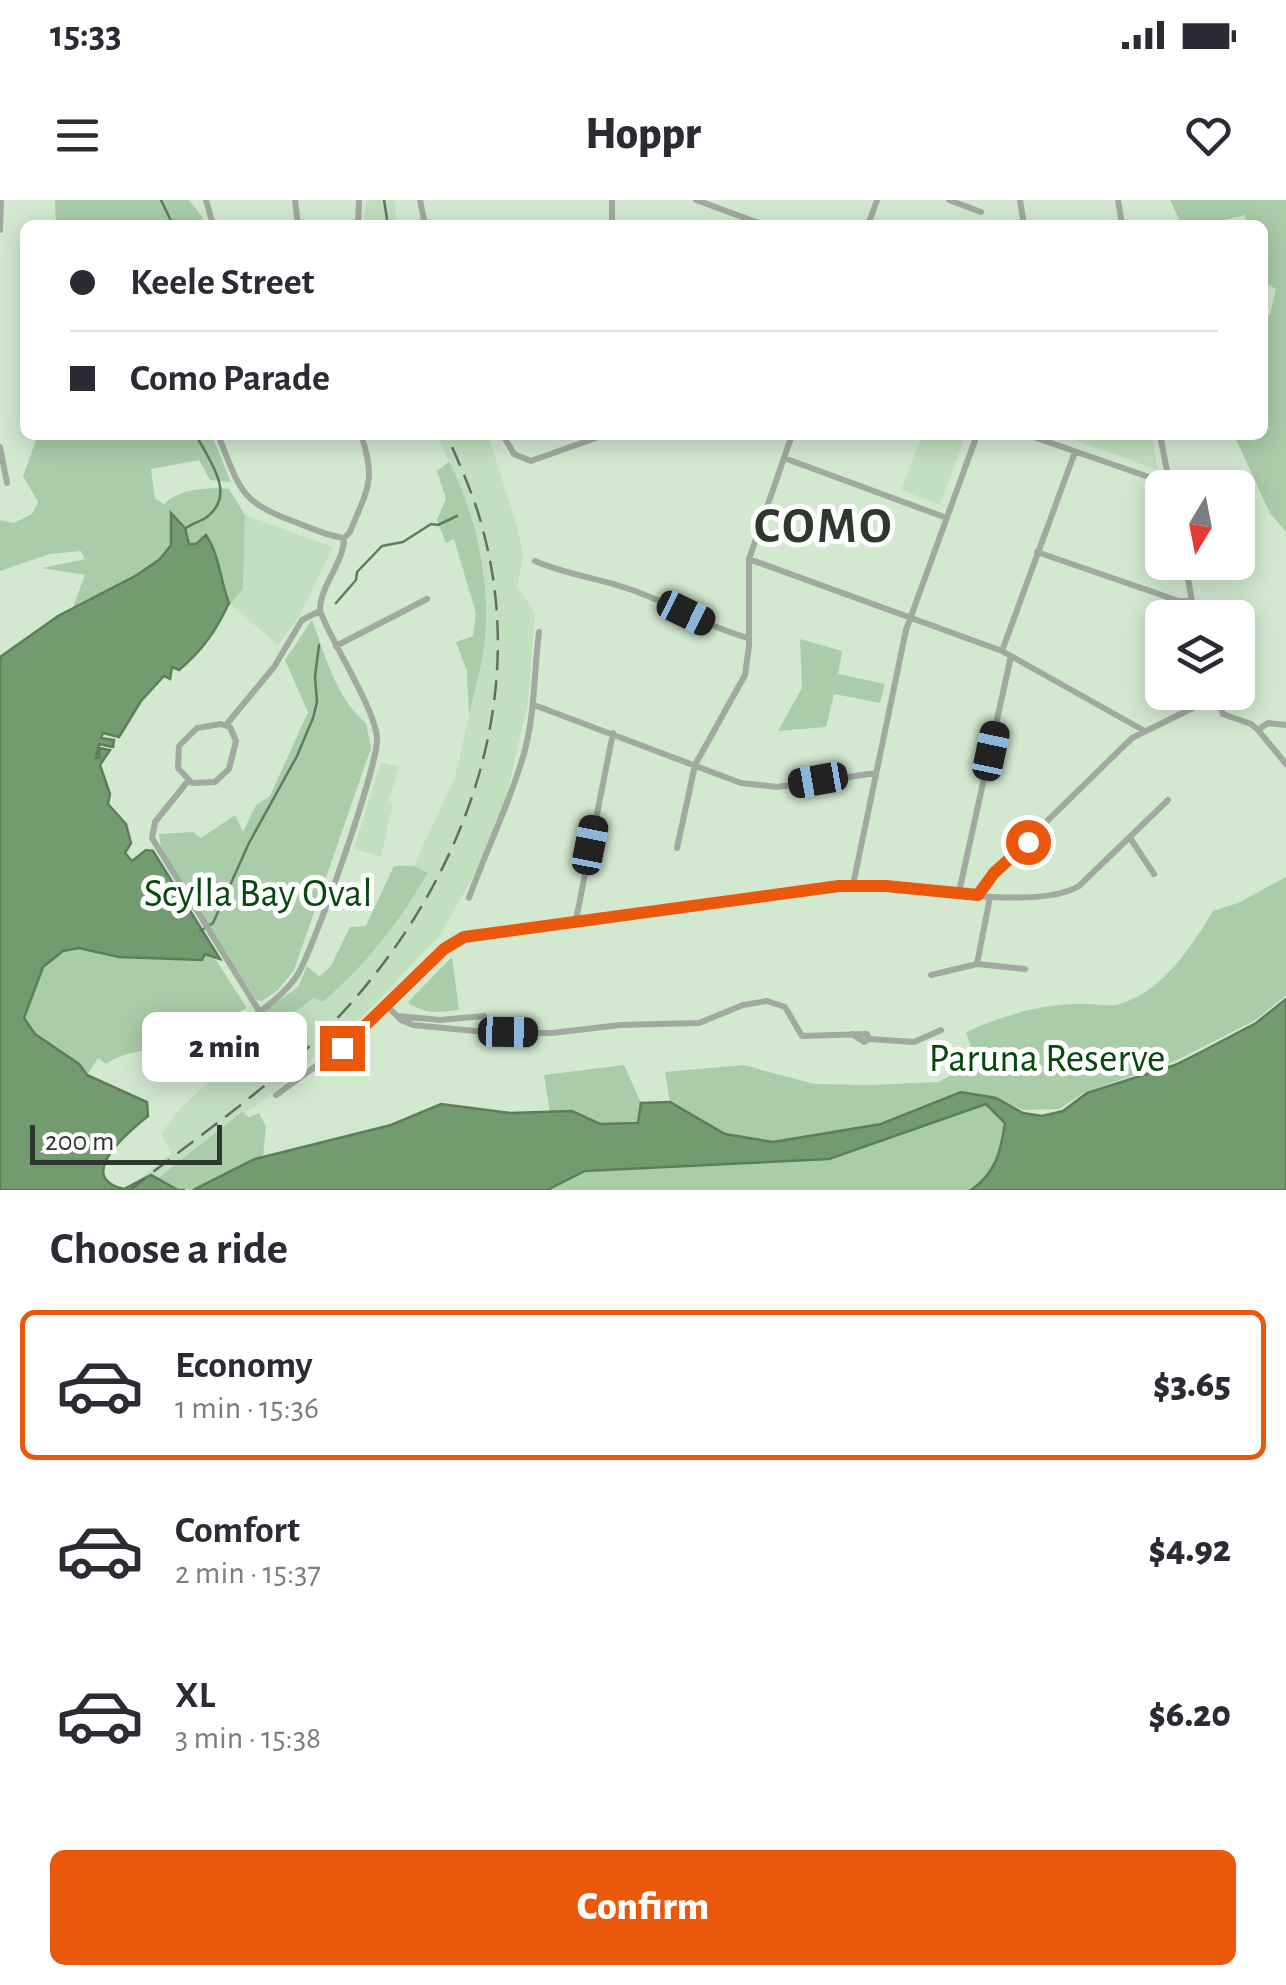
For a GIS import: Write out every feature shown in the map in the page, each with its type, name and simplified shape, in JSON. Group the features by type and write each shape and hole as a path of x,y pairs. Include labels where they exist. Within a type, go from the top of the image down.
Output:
{"street":[{"path":"0,230 1,200"},
{"path":"696,200 750,220"},
{"path":"948,200 981,212"},
{"path":"220,440 246,497 260,508 344,538"},
{"path":"221,1042 292,983 305,963 376,754 376,729 320,611 321,594 343,550 344,538 350,532 371,476 363,440"},
{"path":"506,440 514,454 535,460 590,440"},
{"path":"677,848 695,765 745,675 749,559 790,440"},
{"path":"852,885 910,618 975,440"},
{"path":"1042,440 1145,477"},
{"path":"1161,440 1167,470"},
{"path":"0,447 7,483"},
{"path":"1002,651 1075,452"},
{"path":"784,458 946,518"},
{"path":"1037,552 1177,600"},
{"path":"749,559 1002,651 1143,730"},
{"path":"535,561 565,573 615,584 749,638"},
{"path":"1188,580 1192,600"},
{"path":"336,646 427,599"},
{"path":"226,725 274,667 302,620 320,611"},
{"path":"468,898 506,807 525,748 534,705 539,632"},
{"path":"959,892 1011,656"},
{"path":"534,705 741,783 760,786 876,773"},
{"path":"978,895 994,873 1143,730 1184,710"},
{"path":"1221,710 1258,730 1286,764"},
{"path":"1258,730 1268,724 1286,724"},
{"path":"226,725 233,730 236,741 230,769 210,784 188,781 177,762 182,740 197,728 226,725"},
{"path":"576,920 613,733"},
{"path":"188,781 155,822 152,835 259,1012"},
{"path":"276,1096 353,1039 456,940 482,932 852,885 1020,898 1074,890 1168,800"},
{"path":"1130,838 1154,874"},
{"path":"976,964 990,897"},
{"path":"931,975 976,964 1025,968"},
{"path":"386,1005 413,1025 448,1030 569,1032 699,1024 767,1001 784,1007 802,1036 863,1032 869,1039 914,1042 941,1030"},
{"path":"396,1016 440,1020 484,1016"}],"shaded area":[{"path":"368,200 394,200 396,220 365,220"},
{"path":"439,440 490,440 523,556 517,587 535,613 528,703 494,831 441,934 364,1015 190,1157 186,1156 142,1190 125,1190 171,1153 161,1134 179,1110 233,1064 234,1048 331,966 350,927 366,926 394,866 414,865 455,777 469,716 467,671 456,642 473,636 476,613 454,539 446,543 437,520 446,499 437,471 449,462"},
{"path":"920,440 964,440 940,505 901,490"},
{"path":"1075,440 1153,440 1158,470"},
{"path":"171,513 185,528 189,544 196,544 206,535 229,603 202,648 179,670 172,667 170,679 164,676 141,701 119,737 103,733 101,738 114,740 113,747 99,744 96,758 100,748 110,750 100,765 110,794 108,804 126,824 131,843 125,853 132,861 146,850 153,851 220,959 205,954 202,960 119,957 79,948 63,951 43,967 24,1018 35,1034 79,1064 87,1075 147,1102 148,1116 110,1153 104,1174 109,1183 124,1189 151,1175 178,1190 0,1190 0,657 58,616 160,559 171,545"},
{"path":"245,515 333,547 299,617 278,645 229,603 243,588"},
{"path":"381,762 399,767 389,800 393,804 381,857 354,849"},
{"path":"1286,999 1286,1190 971,1190 992,1169 1005,1123 986,1104 829,1159 585,1171 547,1190 193,1190 255,1159 391,1125 441,1104 510,1113 572,1111 600,1124 638,1123 641,1103 670,1102 725,1134 773,1142 881,1124 961,1092 996,1098 1023,1113 1042,1116 1063,1111 1087,1093 1175,1065 1256,1023"}],"green space":[{"path":"55,200 189,200 203,220 56,220"},
{"path":"1170,200 1286,200 1286,532 1270,513 1255,480 1255,470 1250,470 1236,440 1268,440 1268,314 1276,289 1268,285 1268,220 1246,220 1245,215 1225,220 1180,220"},
{"path":"36,440 214,440 231,482 210,480 199,460 151,469 155,499 164,504 186,492 229,489 245,515 243,589 190,660 179,670 172,667 170,679 164,676 141,701 119,737 104,734 215,549 206,536 189,544 185,527 171,513 170,546 155,564 73,607 85,575 42,568 85,559 81,551 50,554 0,571 0,520 14,523 32,514 38,502 23,476"},
{"path":"449,462 474,525 485,593 484,648 469,716 467,671 456,642 473,636 476,613 454,539 446,543 437,520 446,499 437,471"},
{"name":"Scylla Bay Oval","path":"312,620 340,690 366,723 371,748 294,970 278,990 262,1001 256,1000 161,849 159,834 193,832 201,838 235,815 243,832 256,805 270,796 308,712 285,660"},
{"path":"800,639 842,651 838,674 885,684 880,703 834,694 826,727 778,731 802,688"},
{"path":"394,866 414,866 428,873 369,957 323,1002 314,998 257,1038 243,1026 298,987 307,966 320,977 331,966 350,927 366,926"},
{"name":"Paruna Reserve","path":"1286,877 1286,995 1254,1021 1175,1061 1085,1092 1059,1109 1023,1110 996,1098 961,1092 881,1124 773,1142 725,1134 670,1102 665,1072 744,1065 814,1084 939,1082 975,1061 966,1032 1034,1009 1112,1005 1138,996 1176,965 1213,911 1238,903"},
{"path":"79,948 171,960 202,960 205,953 212,954 247,1008 221,1021 205,1045 141,1051 106,1064 98,1058 87,1075 37,1035 24,1018 47,964"},
{"path":"452,957 459,1010 426,1011 408,1002"},
{"path":"624,1065 641,1103 639,1123 600,1124 572,1111 550,1112 544,1075"},
{"path":"986,1103 1005,1123 992,1169 971,1190 514,1190 547,1189 585,1171 829,1159"},
{"path":"242,1112 249,1117 259,1113 266,1127 263,1157 193,1190 178,1190 158,1178"}],"waterway":[{"path":"161,200 171,220"},
{"path":"185,529 207,517 220,498 218,477 199,440"},
{"path":"336,603 356,580 357,572 382,546 403,542 431,524 438,525 457,516"},
{"path":"200,931 213,923 313,718 319,645"}],"railway":[{"path":"384,200 387,220"},
{"path":"130,1190 274,1078 366,986 407,930 441,870 469,806 487,740 497,672 496,603 481,521 449,440"}],"district":[{"name":"COMO","path":"824,524"}],"route":[{"path":"342,1048 444,949 464,937 839,886 886,886 978,895 994,873 1028,842"}]}
